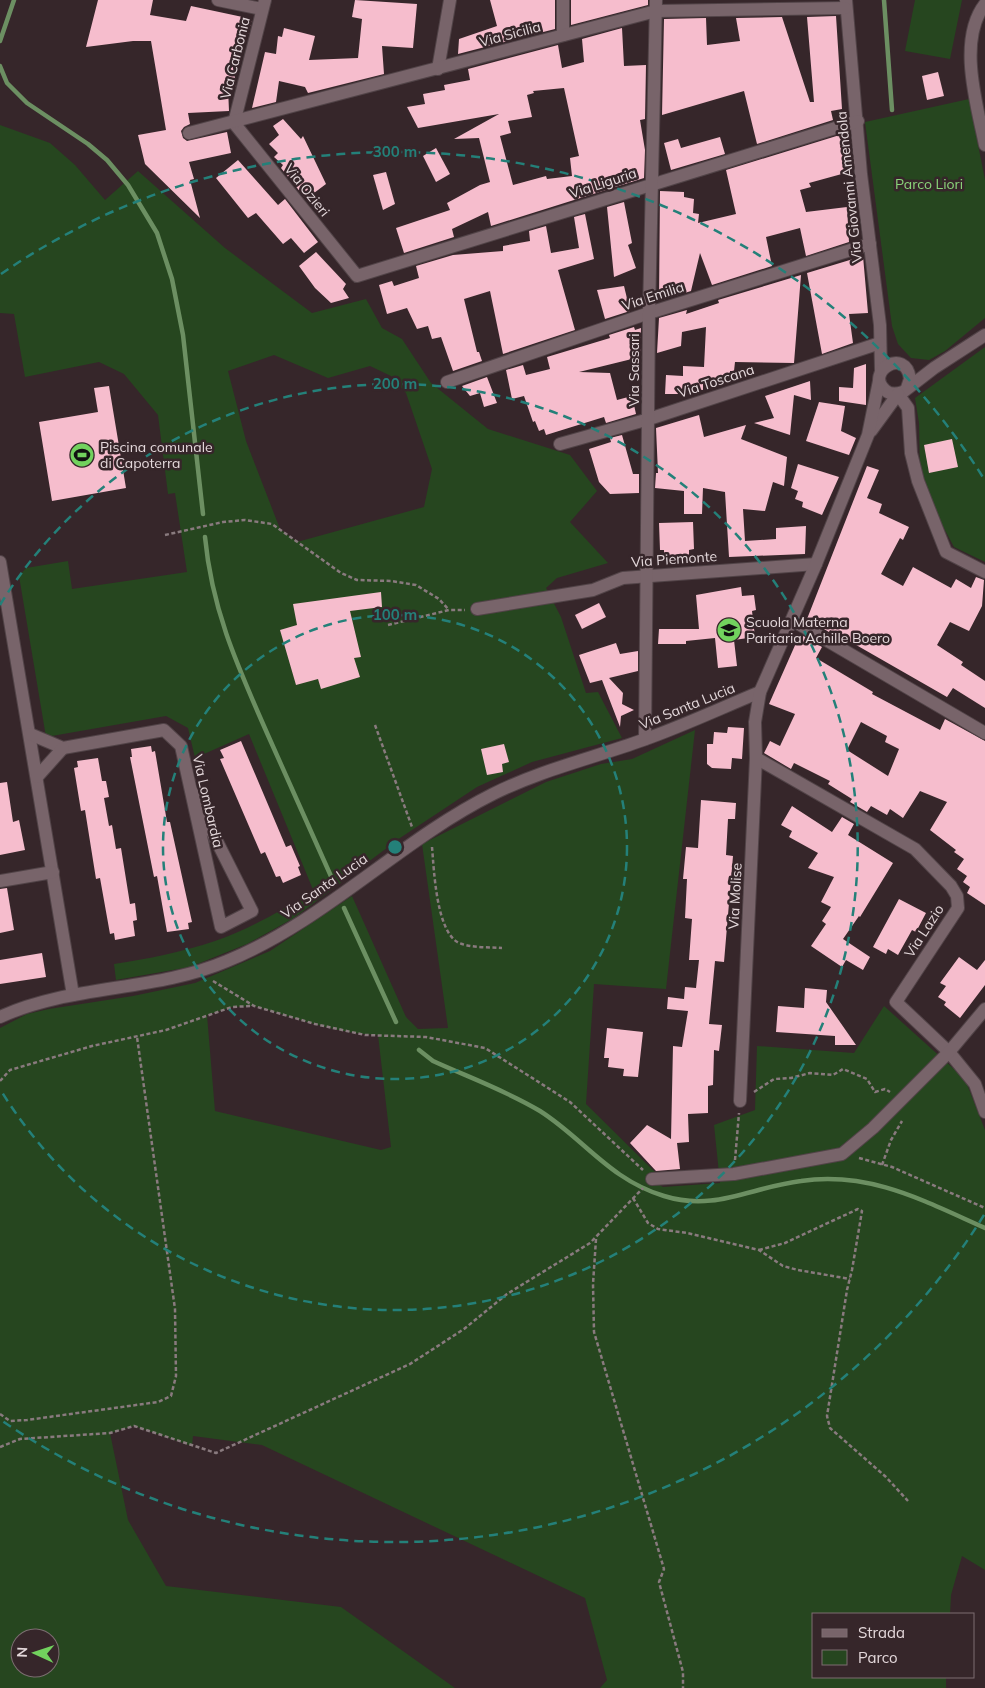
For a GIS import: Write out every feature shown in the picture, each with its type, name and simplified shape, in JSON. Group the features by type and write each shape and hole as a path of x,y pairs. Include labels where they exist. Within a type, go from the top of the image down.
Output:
{"street":[{"path":"218,0 263,5"},
{"path":"438,69 450,0"},
{"path":"563,0 563,35"},
{"name":"Via Sicilia","path":"189,133 234,123 563,35 656,5 846,4"},
{"name":"Via Giovanni Amendola","path":"760,692 816,564 868,435 880,376 880,325 861,174 858,121 846,4"},
{"path":"985,4 977,16 970,66 985,145"},
{"name":"Via Carbonia","path":"234,123 263,5"},
{"name":"Via Sassari","path":"645,740 649,313 656,5"},
{"name":"Via Liguria","path":"357,276 651,183 858,121"},
{"name":"Via Ozieri","path":"234,123 357,276"},
{"name":"Via Emilia","path":"447,382 649,313 870,244"},
{"name":"Via Giovanni Amendola","path":"868,435 903,391 934,368 985,335"},
{"name":"Via Toscana","path":"560,444 649,419 880,343"},
{"path":"903,391 884,390 880,376 889,364 899,363 904,366 934,368"},
{"path":"904,366 910,379 903,391 908,408 911,453 918,481 946,552 985,572"},
{"path":"0,562 73,995"},
{"name":"Via Piemonte","path":"477,609 593,590 623,578 816,564"},
{"path":"792,620 985,733"},
{"name":"Via Santa Lucia","path":"0,1017 22,1007 73,995 167,980 203,970 263,945 336,899 430,830 493,794 538,774 645,740 760,692"},
{"name":"Via Molise","path":"740,1101 756,758 755,722 760,692"},
{"name":"Via Lombardia","path":"63,748 164,730 181,746 221,927 252,911 191,790"},
{"path":"30,734 63,748 37,776"},
{"name":"Via Lazio","path":"756,758 915,849 951,886 957,896 958,908 896,1002 949,1052"},
{"path":"0,881 53,872"},
{"path":"652,1179 734,1174 842,1154 873,1128 949,1052 985,1009"},
{"path":"949,1052 975,1084 985,1112"}],"path":[{"path":"164,535 223,522 244,520 272,524 341,574 357,580 391,581 416,585 439,600 449,610"},
{"path":"388,625 449,610 477,609"},
{"path":"375,725 416,840"},
{"path":"430,830 441,914 448,932 458,942 477,947 502,948"},
{"path":"0,1447 20,1439 110,1433 134,1426 216,1453 410,1364 464,1329 507,1294 590,1243 652,1179 606,1133 570,1102 485,1048 426,1037 365,1035 315,1024 254,1006 214,982 203,970"},
{"path":"0,1081 10,1070 92,1046 166,1030 232,1007 254,1006"},
{"path":"0,1414 10,1421 28,1420 158,1402 171,1396 176,1376 175,1309 137,1037"},
{"path":"734,1174 740,1101 774,1079 791,1078 810,1073 833,1074 843,1069 867,1079 875,1092 885,1089 902,1099"},
{"path":"842,1154 892,1167 985,1208"},
{"path":"633,1198 648,1223 658,1229 686,1233 758,1250 783,1266 850,1279"},
{"path":"758,1250 785,1243 858,1209 862,1211 826,1416 830,1428 886,1477 908,1501"},
{"path":"596,1237 592,1284 594,1332 664,1569 660,1582 683,1672 683,1688"}],"green space":[{"path":"915,0 962,0 950,59 905,51"},
{"name":"Parco Liori","path":"969,99 985,180 985,318 945,351 929,360 911,358 898,344 892,326 865,122"},
{"path":"0,125 50,143 75,165 105,200 138,171 225,248 312,313 366,299 382,328 402,339 431,383 488,429 570,455 597,491 570,522 608,563 557,578 546,588 561,617 586,693 598,692 622,738 532,762 477,787 400,838 294,918 247,944 190,967 116,980 114,964 178,952 228,936 265,919 314,892 249,734 195,758 188,728 166,716 46,737 19,576 26,568 68,561 72,589 187,572 175,493 168,494 158,415 124,374 99,362 25,377 14,314 0,313","holes":["274,355 328,378 370,366 391,376 406,393 432,469 424,507 297,542 280,529 246,441 228,371"]},
{"path":"985,347 985,562 954,547 938,517 920,469 919,423 915,398"},
{"path":"695,730 666,989 594,984 586,1104 657,1174 656,1183 663,1187 720,1183 714,1125 755,1110 757,1046 854,1053 884,1006 965,1079 985,1130 985,1570 962,1556 951,1595 950,1613 812,1613 812,1678 946,1678 946,1688 600,1688 607,1680 585,1598 262,1445 193,1436 192,1446 134,1426 110,1433 128,1520 166,1586 341,1607 455,1688 0,1688 0,1028 27,1014 133,996 195,983 270,951 352,896 406,1017 418,1029 448,1028 422,844 546,782 601,764 632,759","holes":["254,1006 347,1032 378,1035 391,1147 381,1150 215,1111 207,1015 232,1007"]}],"building":[{"path":"98,0 153,0 150,15 186,21 191,6 252,19 248,34 239,33 232,63 236,83 235,87 228,88 229,111 188,113 190,124 181,131 183,138 187,141 227,132 231,153 189,162 194,179 190,180 200,218 145,164 138,135 166,130 151,41 133,41 86,47"},
{"path":"355,0 417,4 413,48 382,46 384,74 308,93 305,87 279,81 276,102 252,108 265,52 276,54 278,36 282,37 284,28 315,36 309,60 358,58 362,19 352,17"},
{"path":"490,0 555,0 555,29 458,54 459,39 497,26"},
{"path":"571,0 648,0 648,5 571,25"},
{"path":"836,16 842,109 831,111 833,120 757,144 744,91 662,115 664,19 706,18 707,45 740,41 736,18 782,17 810,102 814,102 807,17"},
{"path":"622,28 624,66 646,65 645,119 640,120 645,150 644,178 491,226 488,212 452,229 454,237 404,253 396,228 450,210 447,203 480,185 490,182 479,138 454,139 499,114 418,128 407,107 425,104 423,94 445,90 444,85 470,80 468,69 558,45 562,68 584,62 582,39","holes":["564,88 579,156 570,158 572,176 547,179 546,176 513,185 500,136 511,133 508,121 532,117 527,95 534,93 533,91"]},
{"path":"938,72 944,96 927,100 922,76"},
{"path":"283,119 301,139 303,136 326,184 306,199 281,168 283,165 274,157 278,153 269,144 279,135 273,126"},
{"path":"843,134 849,172 809,183 811,187 800,190 806,212 847,207 849,242 806,256 800,228 766,237 772,266 712,285 700,253 691,291 659,301 660,191 684,192 684,197 694,199 693,213 699,214 698,223 736,214 726,170"},
{"path":"720,137 725,154 671,170 664,143 678,139 681,148"},
{"path":"436,148 450,174 436,182 423,156"},
{"path":"238,160 278,205 285,199 318,242 304,253 291,238 283,244 256,213 248,218 216,178"},
{"path":"386,172 395,204 383,210 373,175"},
{"path":"624,202 632,243 628,245 636,268 614,277 607,207"},
{"path":"585,214 594,259 558,270 575,330 503,354 490,291 464,299 477,352 479,352 482,361 453,371 441,337 432,339 428,326 417,329 407,308 387,314 379,285 392,281 394,286 419,278 416,266 453,255 503,251 503,246 530,241 529,231 546,226 551,253 579,248 574,217"},
{"path":"316,252 346,284 343,289 349,298 331,303 315,288 299,266"},
{"path":"863,256 868,313 849,314 853,343 822,354 807,273"},
{"path":"801,275 794,363 735,362 734,371 730,371 730,383 703,383 703,390 692,389 693,394 665,394 666,375 683,376 683,366 704,367 706,327 682,332 681,346 657,353 659,318 687,310 686,314 719,303 718,300"},
{"path":"624,286 630,311 605,319 597,290"},
{"path":"634,327 635,330 641,328 640,357 579,372 610,373 617,400 632,396 636,414 606,423 604,417 546,435 544,429 539,431 535,421 533,422 524,396 512,399 506,370 523,365 526,375 550,369 547,357 610,338 609,335"},
{"path":"866,364 866,405 839,401 839,387 853,388 854,368"},
{"path":"487,377 497,403 484,407 480,393 470,396 462,386"},
{"path":"810,381 811,400 794,395 790,435 754,423 774,418 765,396"},
{"name":"Piscina comunale di Capoterra","path":"109,386 126,488 52,501 39,422 98,412 94,388"},
{"path":"819,402 845,406 841,431 856,438 849,455 806,441"},
{"path":"699,415 704,437 746,425 741,439 787,457 784,486 773,482 765,511 743,509 745,541 776,539 776,528 806,526 805,554 729,557 725,492 703,488 702,514 684,514 684,491 655,488 656,473 658,473 656,428"},
{"path":"622,435 633,474 639,474 639,493 610,494 599,482 589,449 611,442 610,438"},
{"path":"952,439 958,467 929,473 924,445"},
{"path":"798,464 839,477 822,515 802,507 803,502 795,499 798,491 791,488"},
{"path":"867,466 879,470 867,498 882,504 879,513 909,527 903,540 900,538 881,574 903,586 913,567 951,588 956,579 971,588 976,577 984,580 982,606 969,631 950,622 937,645 963,662 961,665 985,681 985,708 953,688 947,697 830,630 829,632 807,619"},
{"path":"693,522 694,549 689,550 689,558 664,559 664,550 660,550 659,523"},
{"path":"741,587 742,596 754,595 756,610 752,611 755,637 734,640 737,666 718,668 715,638 686,641 686,644 658,644 659,629 699,629 696,595"},
{"path":"381,592 382,607 350,611 361,657 354,658 360,677 321,689 318,679 296,685 280,630 297,625 293,604"},
{"path":"599,603 606,617 582,629 575,615"},
{"path":"800,634 822,647 816,658 873,692 872,694 940,730 945,719 985,741 985,905 967,893 970,887 963,882 967,876 957,869 964,859 954,852 956,850 930,830 947,802 920,791 903,818 890,809 887,815 871,806 867,812 850,802 852,799 828,784 830,781 794,763 791,769 764,753 770,741 780,746 795,714 769,704","holes":["861,722 887,736 885,742 899,749 888,776 847,750"]},
{"path":"616,643 620,654 638,651 638,671 609,678 623,693 622,704 634,710 621,716 620,727 602,680 590,683 579,655"},
{"path":"728,727 744,728 742,759 732,758 731,769 712,768 707,764 707,744 713,744 714,732 727,733"},
{"path":"241,741 286,847 291,845 300,866 298,867 301,875 283,883 280,876 276,877 265,852 261,854 220,759 224,758 220,750"},
{"path":"504,744 509,762 502,764 503,772 487,775 481,749"},
{"path":"151,746 152,752 155,751 167,822 170,822 192,922 188,923 189,929 167,932 157,876 154,877 130,757 132,757 131,749"},
{"path":"98,758 102,781 106,781 109,797 104,798 109,826 112,825 116,849 121,848 130,904 135,903 137,920 133,921 135,936 115,940 114,933 110,934 100,878 96,879 85,810 81,811 74,768 78,767 77,761"},
{"path":"7,782 13,822 19,820 25,850 0,855 0,783"},
{"path":"701,800 736,803 735,819 728,819 726,855 733,856 724,962 715,961 709,1024 722,1025 719,1051 714,1050 713,1085 708,1086 708,1113 688,1114 689,1142 677,1143 680,1169 656,1171 630,1143 647,1125 671,1139 673,1046 682,1047 688,1011 667,1009 668,997 684,999 685,987 696,988 699,960 689,960 692,919 685,918 687,879 683,879 686,847 698,848"},
{"path":"792,806 832,832 842,817 854,824 848,835 893,863 860,917 843,939 870,957 863,970 846,960 842,967 811,946 826,924 822,921 831,907 821,902 834,877 808,868 818,853 789,837 792,831 781,825"},
{"path":"7,888 14,930 0,933 0,889"},
{"path":"899,899 926,913 916,932 912,930 898,955 888,949 886,954 873,947"},
{"path":"42,953 46,977 0,984 0,960"},
{"path":"959,957 977,970 985,960 985,985 960,1018 944,1005 946,1002 938,997 946,986 940,983"},
{"path":"805,988 827,990 826,1002 856,1045 835,1045 835,1036 776,1032 778,1006 804,1008"},
{"path":"607,1028 643,1032 638,1077 623,1076 624,1069 608,1067 609,1058 604,1058"}],"waterway":[{"path":"0,41 14,0"},
{"path":"884,0 892,110"},
{"path":"0,66 7,83 27,103 88,144 107,160 128,185 157,233 172,279 183,335 203,514"},
{"path":"205,537 208,564 214,590 236,661 334,883"},
{"path":"344,908 396,1022"},
{"path":"419,1050 433,1061 501,1091 540,1111 628,1180 664,1196 682,1200 717,1200 801,1181 850,1180 896,1191 985,1228"}],"place":[{"name":"Piscina comunale di Capoterra","path":"82,455"},
{"name":"Scuola Materna Paritaria Achille Boero","path":"729,630"}]}
